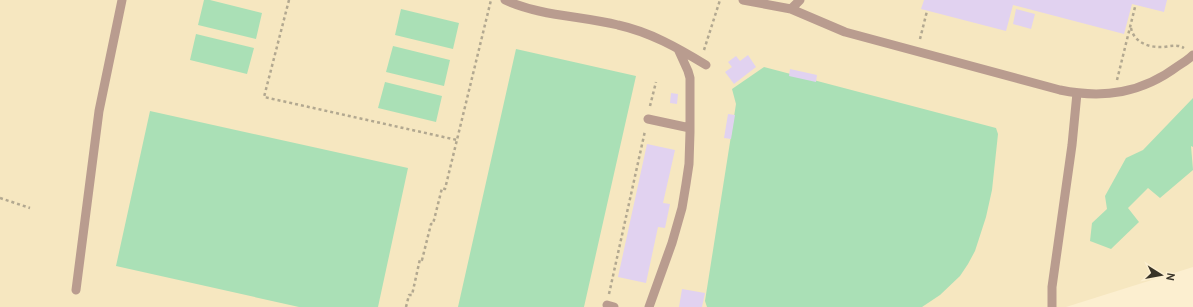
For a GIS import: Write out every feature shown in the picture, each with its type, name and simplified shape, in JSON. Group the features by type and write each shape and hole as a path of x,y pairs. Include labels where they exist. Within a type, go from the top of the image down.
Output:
{"lane":[{"path":"76,290 99,111 122,0"},
{"path":"505,0 525,8 632,28 653,36 704,64"},
{"path":"743,0 791,9 846,32 1060,90 1076,93 1096,94 1133,89 1151,83 1169,73 1192,56"},
{"path":"791,9 800,0"},
{"path":"649,307 672,243 682,208 689,164 690,78 678,49"},
{"path":"1052,307 1052,287 1072,145 1076,93"},
{"path":"648,119 690,128"}],"path":[{"path":"289,0 264,97 457,140"},
{"path":"406,307 409,294 412,295 420,259 422,260 431,224 434,224 442,188 445,189 492,0"},
{"path":"704,64 720,0"},
{"path":"1117,92 1116,83 1135,6"},
{"path":"917,51 927,11"},
{"path":"1130,25 1133,36 1142,43 1153,47 1180,46 1192,56"},
{"path":"611,306 656,82"},
{"path":"0,198 30,208"}],"shaded area":[{"path":"0,0 1193,0 1193,267 1066,307 0,307"}],"green space":[{"path":"204,0 210,0 262,13 256,39 198,25"},
{"path":"401,9 459,23 453,49 395,35"},
{"path":"196,34 254,48 247,74 190,60"},
{"path":"393,46 450,60 444,86 386,72"},
{"path":"516,49 636,76 584,307 458,307"},
{"path":"764,67 996,128 998,134 992,190 986,217 975,251 960,276 940,295 922,307 707,307 705,301 736,104 732,89"},
{"path":"385,82 442,96 436,122 378,108"},
{"path":"1193,98 1193,147 1191,146 1193,170 1160,198 1148,188 1128,208 1139,222 1111,249 1090,241 1092,223 1107,209 1105,196 1126,158 1143,150"},
{"path":"150,111 408,168 378,307 299,307 116,266"}],"building":[{"path":"924,0 1167,0 1164,12 1132,4 1124,34 1013,5 1006,31 921,9"},
{"path":"1016,9 1035,14 1031,29 1013,24"},
{"path":"748,55 756,67 734,84 725,72 732,67 728,62 736,56 740,61"},
{"path":"790,69 817,75 816,82 789,76"},
{"path":"671,93 678,94 677,104 670,103"},
{"path":"728,114 735,115 731,139 724,138"},
{"path":"647,144 675,150 663,203 670,204 665,228 658,227 646,283 618,277"},
{"path":"682,289 705,293 702,307 679,307"}]}
